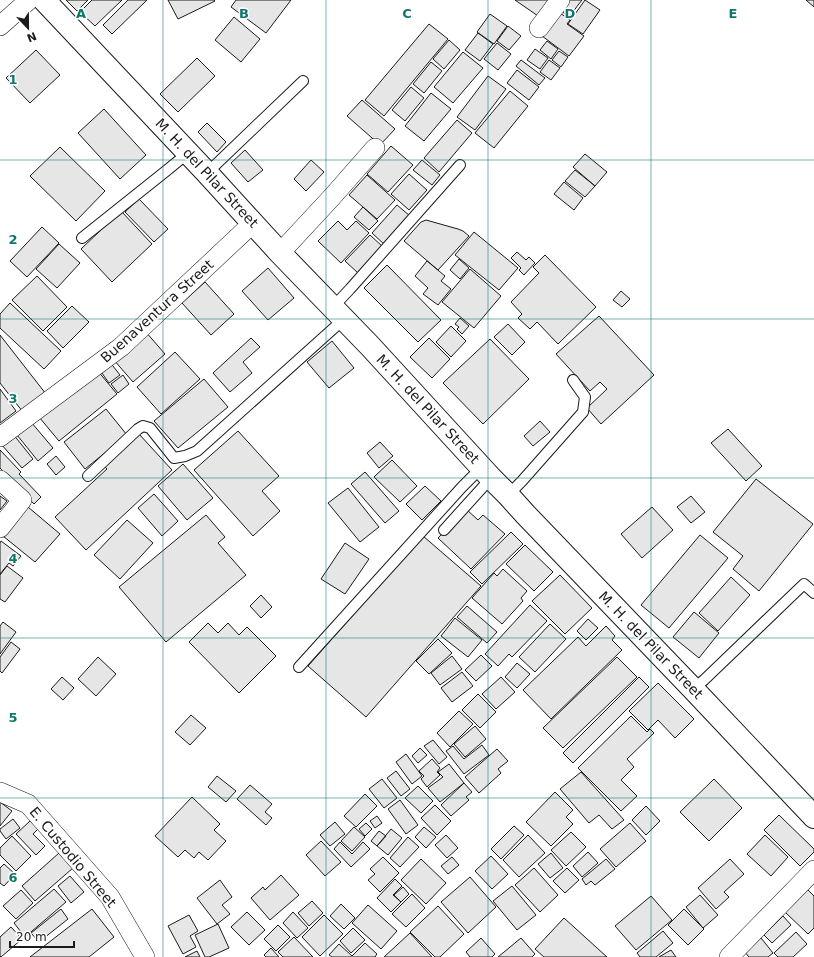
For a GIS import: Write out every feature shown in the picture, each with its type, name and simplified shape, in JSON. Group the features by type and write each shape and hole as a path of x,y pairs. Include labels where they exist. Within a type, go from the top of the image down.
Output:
{"main road":[{"name":"M. H. del Pilar Street","path":"44,0 526,515 814,817"}],"street":[{"path":"0,26 29,0"},
{"path":"539,28 560,0"},
{"path":"280,253 375,148"},
{"name":"Buenaventura Street","path":"0,437 121,346 253,223"},
{"path":"0,480 22,500 0,528"},
{"name":"E. Custodio Street","path":"0,792 28,804 110,898 145,957"},
{"path":"729,957 814,870"}],"lane":[{"path":"207,173 303,81"},
{"path":"82,238 188,153"},
{"path":"88,476 138,428 143,426 150,428 174,458 185,456 197,451 338,313 350,290 460,165"},
{"path":"508,495 583,412 584,397 573,380"},
{"path":"444,530 486,472"},
{"path":"299,667 462,487 486,472"},
{"path":"693,689 804,584 814,593"}],"building":[{"path":"66,0 88,0 77,11"},
{"path":"92,0 122,0 95,26 80,12"},
{"path":"128,0 147,0 112,34 103,25"},
{"path":"168,0 214,0 215,1 178,19"},
{"path":"236,0 291,0 266,33 231,7"},
{"path":"515,0 549,0 538,16"},
{"path":"567,0 582,0 569,17 560,10"},
{"path":"585,0 600,10 583,34 568,24"},
{"path":"806,0 814,0 814,7"},
{"path":"560,13 570,20 567,24 584,36 569,56 542,36"},
{"path":"490,14 507,26 494,44 477,32"},
{"path":"234,17 260,39 241,62 215,40"},
{"path":"429,24 448,39 384,116 365,100"},
{"path":"508,26 521,36 509,50 497,41"},
{"path":"478,33 493,44 480,61 465,50"},
{"path":"449,40 460,50 444,69 433,59"},
{"path":"547,41 558,49 551,59 540,50"},
{"path":"497,43 511,54 498,70 484,59"},
{"path":"535,49 548,58 540,69 527,60"},
{"path":"36,50 60,75 30,103 6,78"},
{"path":"559,51 568,57 561,67 552,60"},
{"path":"463,52 483,68 453,103 434,87"},
{"path":"197,58 215,76 178,112 160,94"},
{"path":"521,60 545,78 539,85 516,66"},
{"path":"549,60 560,68 551,80 540,72"},
{"path":"431,62 442,71 424,93 413,84"},
{"path":"517,70 539,87 529,100 507,83"},
{"path":"488,76 506,89 475,130 457,117"},
{"path":"411,87 424,98 405,121 392,110"},
{"path":"510,91 528,106 494,148 475,133"},
{"path":"431,93 451,109 424,141 405,126"},
{"path":"362,100 395,129 380,145 347,116"},
{"path":"104,109 146,155 120,179 78,133"},
{"path":"457,120 472,133 439,172 424,158"},
{"path":"207,123 226,142 217,152 198,132"},
{"path":"391,146 413,165 388,192 367,174"},
{"path":"60,147 105,191 76,221 30,176"},
{"path":"245,150 263,170 248,182 231,163"},
{"path":"585,154 607,172 595,186 573,167"},
{"path":"311,160 324,172 306,191 294,179"},
{"path":"422,160 440,175 432,185 413,170"},
{"path":"575,170 595,186 585,197 565,181"},
{"path":"409,174 427,190 409,210 391,194"},
{"path":"367,175 395,200 377,219 349,195"},
{"path":"564,182 583,198 574,210 554,194"},
{"path":"139,199 168,229 154,242 125,212"},
{"path":"397,205 410,216 385,245 372,233"},
{"path":"363,207 378,221 369,230 354,217"},
{"path":"121,211 152,244 112,282 81,249"},
{"path":"426,220 458,229 469,236 438,270 404,241 421,222"},
{"path":"338,221 347,230 356,221 369,233 341,263 318,241"},
{"path":"42,227 59,243 27,277 10,261"},
{"path":"474,232 518,268 499,290 455,255"},
{"path":"370,235 383,247 358,273 345,261"},
{"path":"59,244 80,263 57,288 36,269"},
{"path":"517,252 526,260 529,257 535,263 524,275 519,270 521,268 511,258"},
{"path":"545,255 596,307 558,344 537,322 530,329 518,318 522,314 511,302 539,273 533,267"},
{"path":"459,259 469,268 460,279 450,270"},
{"path":"427,261 445,276 441,281 451,289 438,305 423,294 428,288 415,276"},
{"path":"387,265 441,320 418,342 364,288"},
{"path":"268,268 294,298 268,320 242,291"},
{"path":"470,269 501,296 474,328 442,302"},
{"path":"37,276 67,307 43,331 12,300"},
{"path":"205,282 234,314 211,335 182,303"},
{"path":"621,291 630,299 622,307 613,300"},
{"path":"10,303 61,351 44,369 0,328 0,314"},
{"path":"72,306 89,322 63,348 47,331"},
{"path":"599,316 654,375 601,424 587,408 607,389 600,382 590,391 556,354"},
{"path":"460,318 469,326 462,334 457,329 459,327 455,324"},
{"path":"508,324 525,342 512,355 494,337"},
{"path":"451,326 466,341 451,357 436,342"},
{"path":"145,331 165,354 133,382 113,359"},
{"path":"0,335 46,394 23,412 0,383"},
{"path":"251,338 260,347 243,362 252,373 230,392 213,373"},
{"path":"429,338 450,359 432,378 410,357"},
{"path":"490,339 529,379 483,424 443,383"},
{"path":"332,341 354,368 329,388 307,362"},
{"path":"175,352 200,379 161,414 137,387"},
{"path":"109,361 120,375 109,383 99,369"},
{"path":"97,370 117,394 59,441 39,417"},
{"path":"123,375 129,384 118,393 111,384"},
{"path":"204,379 228,407 178,448 154,421"},
{"path":"0,389 16,411 0,423"},
{"path":"106,409 127,435 85,469 64,442"},
{"path":"540,421 550,432 533,446 524,436"},
{"path":"31,422 53,448 38,461 17,435"},
{"path":"728,429 762,466 746,481 711,443"},
{"path":"238,431 279,476 262,491 280,511 253,536 194,470"},
{"path":"13,434 33,459 22,468 1,444"},
{"path":"139,434 172,470 86,550 55,517 107,469 104,466"},
{"path":"380,442 393,456 379,468 367,453"},
{"path":"0,450 21,472 19,474 41,497 34,504 0,468"},
{"path":"56,456 65,467 56,475 47,464"},
{"path":"392,460 417,486 400,502 374,477"},
{"path":"183,464 213,498 187,520 158,486"},
{"path":"365,472 399,511 385,523 351,484"},
{"path":"756,479 813,524 759,591 733,569 743,556 713,532"},
{"path":"425,486 441,501 422,520 406,504"},
{"path":"348,488 379,527 360,542 328,503"},
{"path":"154,494 178,521 162,536 138,508"},
{"path":"0,496 7,501 0,510"},
{"path":"691,496 705,512 691,523 677,507"},
{"path":"28,507 60,534 35,562 3,536"},
{"path":"652,507 673,530 642,558 621,534"},
{"path":"466,509 478,520 483,515 505,534 471,569 438,538"},
{"path":"206,515 225,537 218,543 246,575 166,642 119,587"},
{"path":"127,520 153,543 120,579 94,555"},
{"path":"511,532 523,544 482,584 470,572"},
{"path":"700,535 728,558 669,628 641,605"},
{"path":"423,536 481,586 366,717 308,666"},
{"path":"1,541 21,556 13,566 9,563 0,574 0,543"},
{"path":"345,543 369,559 345,594 321,579"},
{"path":"525,545 553,572 534,591 506,564"},
{"path":"7,566 23,578 5,602 0,599 0,575"},
{"path":"503,569 527,591 521,598 523,601 502,624 472,598 494,573 497,576"},
{"path":"560,575 592,608 565,634 532,601"},
{"path":"731,577 750,595 718,631 699,613"},
{"path":"261,595 272,607 261,618 250,606"},
{"path":"530,605 547,621 512,657 509,654 498,666 485,654"},
{"path":"467,606 497,632 487,643 457,617"},
{"path":"694,612 719,633 699,658 673,637"},
{"path":"455,618 482,640 468,657 441,636"},
{"path":"588,619 598,628 586,640 577,631"},
{"path":"3,622 16,632 0,654 0,626"},
{"path":"208,623 218,633 228,623 239,635 247,627 276,656 239,693 189,642"},
{"path":"550,624 566,639 535,672 519,657"},
{"path":"606,626 615,636 612,640 622,650 551,719 523,690 578,637 586,646"},
{"path":"438,639 452,653 429,674 416,661"},
{"path":"11,642 20,649 2,673 0,671 0,657"},
{"path":"481,655 492,666 476,681 465,670"},
{"path":"452,656 462,669 440,685 431,673"},
{"path":"98,657 116,674 96,696 78,679"},
{"path":"617,657 637,677 563,748 543,728"},
{"path":"517,663 530,674 517,688 505,677"},
{"path":"462,672 473,686 452,702 441,688"},
{"path":"62,677 74,688 63,700 51,689"},
{"path":"501,677 515,692 496,709 482,694"},
{"path":"639,677 649,687 573,763 563,753"},
{"path":"658,683 694,719 675,738 658,720 648,730 629,711"},
{"path":"478,694 496,712 480,728 462,710"},
{"path":"459,711 473,724 450,747 437,733"},
{"path":"191,715 206,728 190,745 175,732"},
{"path":"631,716 647,732 650,729 654,733 627,759 634,767 621,780 637,796 621,811 578,768"},
{"path":"475,726 486,739 465,757 454,744"},
{"path":"433,740 447,757 439,764 424,746"},
{"path":"482,745 489,755 464,774 446,751 453,746 464,759"},
{"path":"420,748 427,755 418,763 412,756"},
{"path":"497,749 508,761 498,769 501,773 479,793 465,777"},
{"path":"406,754 422,776 412,784 396,762"},
{"path":"432,759 440,768 437,772 440,775 427,787 421,779 424,776 419,771"},
{"path":"449,764 464,783 440,802 428,788 443,777 438,772"},
{"path":"396,771 410,789 401,796 387,778"},
{"path":"581,772 624,820 612,829 599,815 589,823 560,789"},
{"path":"217,776 236,791 226,802 208,787"},
{"path":"382,779 397,798 384,808 369,789"},
{"path":"714,779 742,808 709,841 680,812"},
{"path":"464,783 472,792 466,797 469,800 451,816 441,805"},
{"path":"250,785 272,804 265,812 272,818 266,825 237,799"},
{"path":"418,786 433,801 421,813 405,798"},
{"path":"555,792 573,810 566,817 573,824 551,846 526,822"},
{"path":"365,794 377,806 356,827 344,816"},
{"path":"192,797 220,824 214,830 226,841 208,860 199,852 194,858 185,850 178,857 155,836"},
{"path":"400,800 418,825 406,834 388,809"},
{"path":"0,802 12,811 0,826"},
{"path":"435,805 451,821 437,835 421,818"},
{"path":"646,806 660,821 646,835 632,820"},
{"path":"779,815 814,849 814,852 800,866 764,830"},
{"path":"377,816 382,823 375,828 370,821"},
{"path":"13,819 20,828 6,839 0,829"},
{"path":"30,821 38,829 33,834 45,846 36,855 16,834"},
{"path":"335,822 345,834 330,846 320,835"},
{"path":"366,823 372,829 365,836 359,829"},
{"path":"630,823 646,841 616,867 600,849"},
{"path":"514,826 524,835 501,859 491,849"},
{"path":"354,827 365,837 352,851 341,841"},
{"path":"424,827 436,837 426,848 415,837"},
{"path":"391,829 402,838 388,855 377,846"},
{"path":"379,831 386,836 377,846 371,841"},
{"path":"571,832 586,847 566,866 551,850"},
{"path":"446,835 458,848 447,858 435,845"},
{"path":"528,835 545,853 519,877 503,860"},
{"path":"765,835 788,857 771,876 747,854"},
{"path":"12,836 31,856 16,871 0,855 0,848"},
{"path":"408,837 419,847 400,867 390,858"},
{"path":"321,841 341,862 325,876 306,855"},
{"path":"340,842 352,854 363,842 370,849 351,867 334,849"},
{"path":"588,852 598,863 582,877 573,866"},
{"path":"59,853 73,868 35,901 22,886"},
{"path":"551,853 563,868 550,878 538,864"},
{"path":"491,856 508,874 492,889 475,871"},
{"path":"383,857 399,873 380,892 368,880 375,874 370,869"},
{"path":"452,857 459,865 448,874 441,866"},
{"path":"421,859 446,883 426,904 401,880"},
{"path":"606,859 615,869 595,885 591,881 586,885 582,879"},
{"path":"730,859 744,874 724,892 729,897 716,909 698,888"},
{"path":"4,864 15,874 4,886 0,883 0,868"},
{"path":"534,868 558,895 540,912 515,885"},
{"path":"567,868 579,880 565,893 553,881"},
{"path":"281,875 299,895 270,920 251,898 263,887 265,890"},
{"path":"70,876 84,892 71,903 58,886"},
{"path":"470,877 496,907 468,933 441,902"},
{"path":"395,879 402,886 393,895 401,902 391,912 377,898"},
{"path":"220,880 232,897 222,905 230,914 217,924 197,898"},
{"path":"512,886 536,915 517,930 493,901"},
{"path":"403,887 409,894 401,902 394,895"},
{"path":"54,889 66,902 25,937 14,923"},
{"path":"807,889 814,896 814,928 808,934 785,912"},
{"path":"21,890 33,903 16,919 3,906"},
{"path":"412,894 425,908 406,927 392,914"},
{"path":"700,895 718,915 703,928 686,907"},
{"path":"651,896 672,920 636,950 615,926"},
{"path":"312,901 323,913 309,926 298,913"},
{"path":"341,904 355,918 344,929 330,916"},
{"path":"368,905 397,931 381,949 352,923"},
{"path":"438,906 464,934 440,957 435,957 410,932"},
{"path":"61,909 68,919 39,942 31,933"},
{"path":"92,909 114,937 89,957 30,957"},
{"path":"684,909 704,929 688,945 668,925"},
{"path":"247,912 265,930 249,945 231,927"},
{"path":"293,912 308,928 297,938 283,923"},
{"path":"189,915 198,931 190,936 196,947 183,954 168,926"},
{"path":"324,915 343,934 320,956 302,937"},
{"path":"783,916 791,925 772,943 764,935"},
{"path":"564,918 607,957 544,957 535,949"},
{"path":"218,924 229,948 209,957 205,957 195,935"},
{"path":"278,925 290,937 276,951 264,939"},
{"path":"11,927 22,939 1,957 0,937"},
{"path":"353,928 365,940 351,953 340,941"},
{"path":"663,931 673,943 656,957 640,957 637,953"},
{"path":"796,932 807,944 793,957 778,957 774,953"},
{"path":"410,933 432,957 384,957"},
{"path":"294,937 313,957 283,957 278,952"},
{"path":"481,938 495,954 492,957 470,957 466,952"},
{"path":"521,938 535,954 532,957 498,957"},
{"path":"761,938 773,953 768,957 749,957 744,951"},
{"path":"365,943 377,954 375,957 332,957 329,955 339,944 352,956"},
{"path":"271,948 279,957 266,957 264,955"},
{"path":"671,950 676,957 659,957"},
{"path":"197,951 200,957 185,957"}]}
